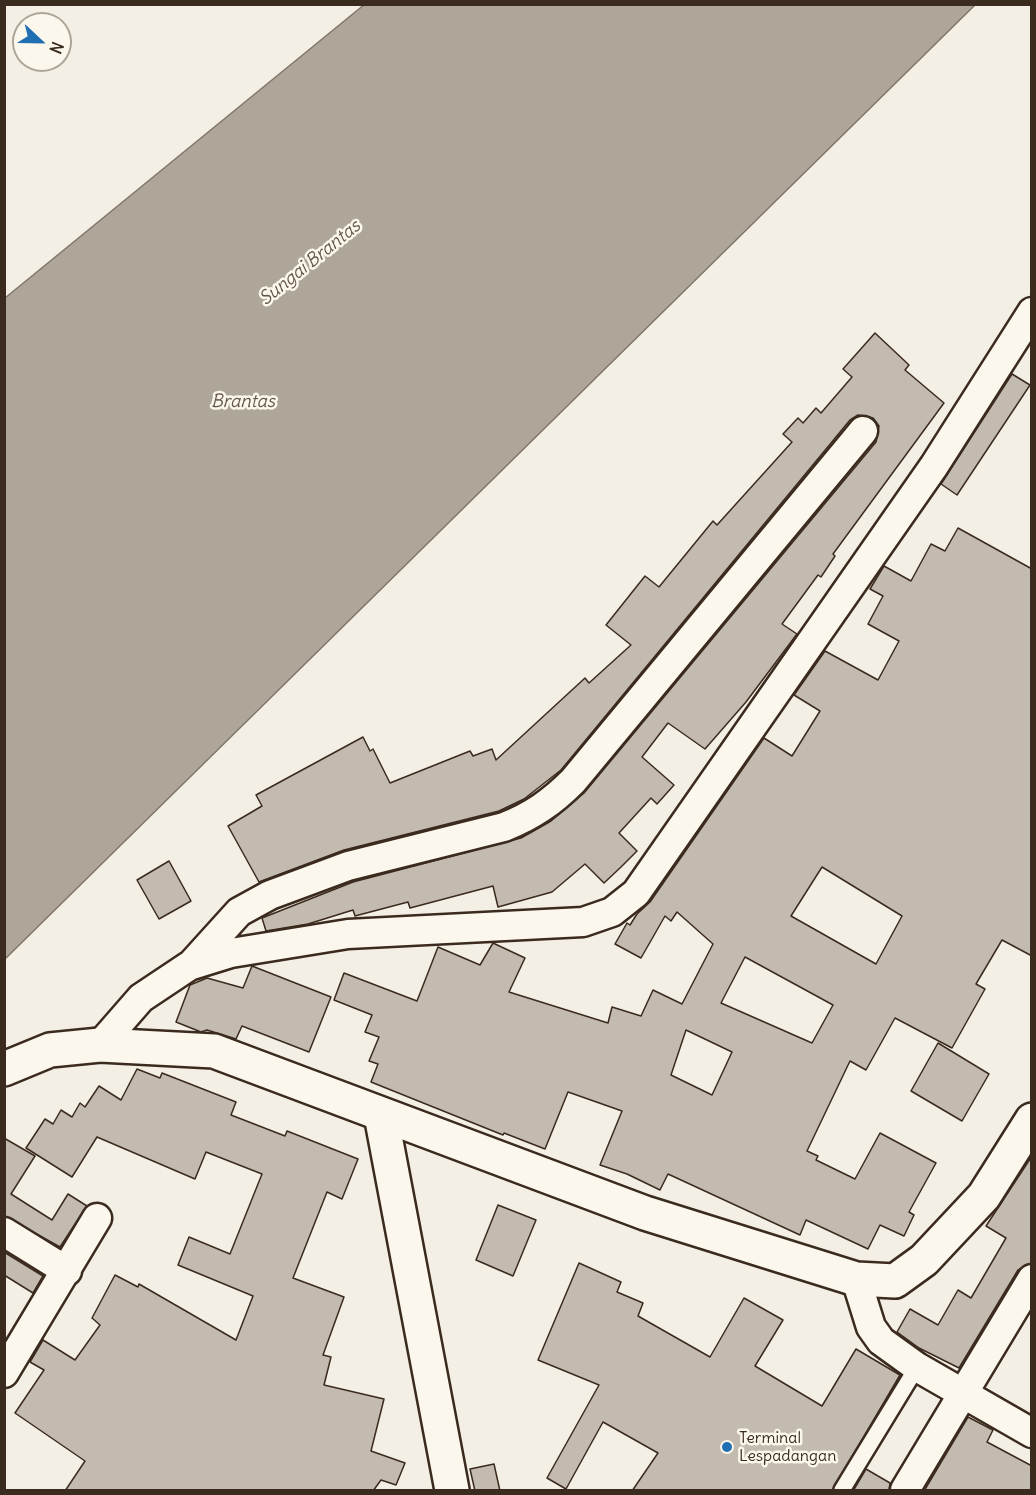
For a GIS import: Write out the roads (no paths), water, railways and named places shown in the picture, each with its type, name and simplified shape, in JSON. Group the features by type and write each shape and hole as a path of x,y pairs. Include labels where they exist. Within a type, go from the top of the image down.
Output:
{"main road":[{"path":"4,1069 50,1050 100,1045 214,1051 645,1213 856,1279 895,1281 924,1260 984,1197 1032,1120"},
{"path":"381,1114 452,1491"}],"street":[{"path":"189,966 231,953 307,939 348,934 583,922 612,912 636,892 907,505 1032,312"},
{"path":"100,1045 141,998 189,966 239,912 270,895 348,866 504,827 528,817 551,803 573,781 863,431"},
{"path":"4,1373 97,1218"},
{"path":"4,1232 67,1271"},
{"path":"856,1279 871,1327 881,1341 918,1367 1032,1433"},
{"path":"905,1491 1032,1279"}],"lane":[{"path":"842,1491 918,1367"}],"water":[{"name":"Brantas","path":"365,4 975,5 5,959 5,298"}],"place":[{"name":"Terminal Lespadangan","path":"727,1447"}],"water label":[{"name":"Sungai Brantas","path":"310,263"}]}
